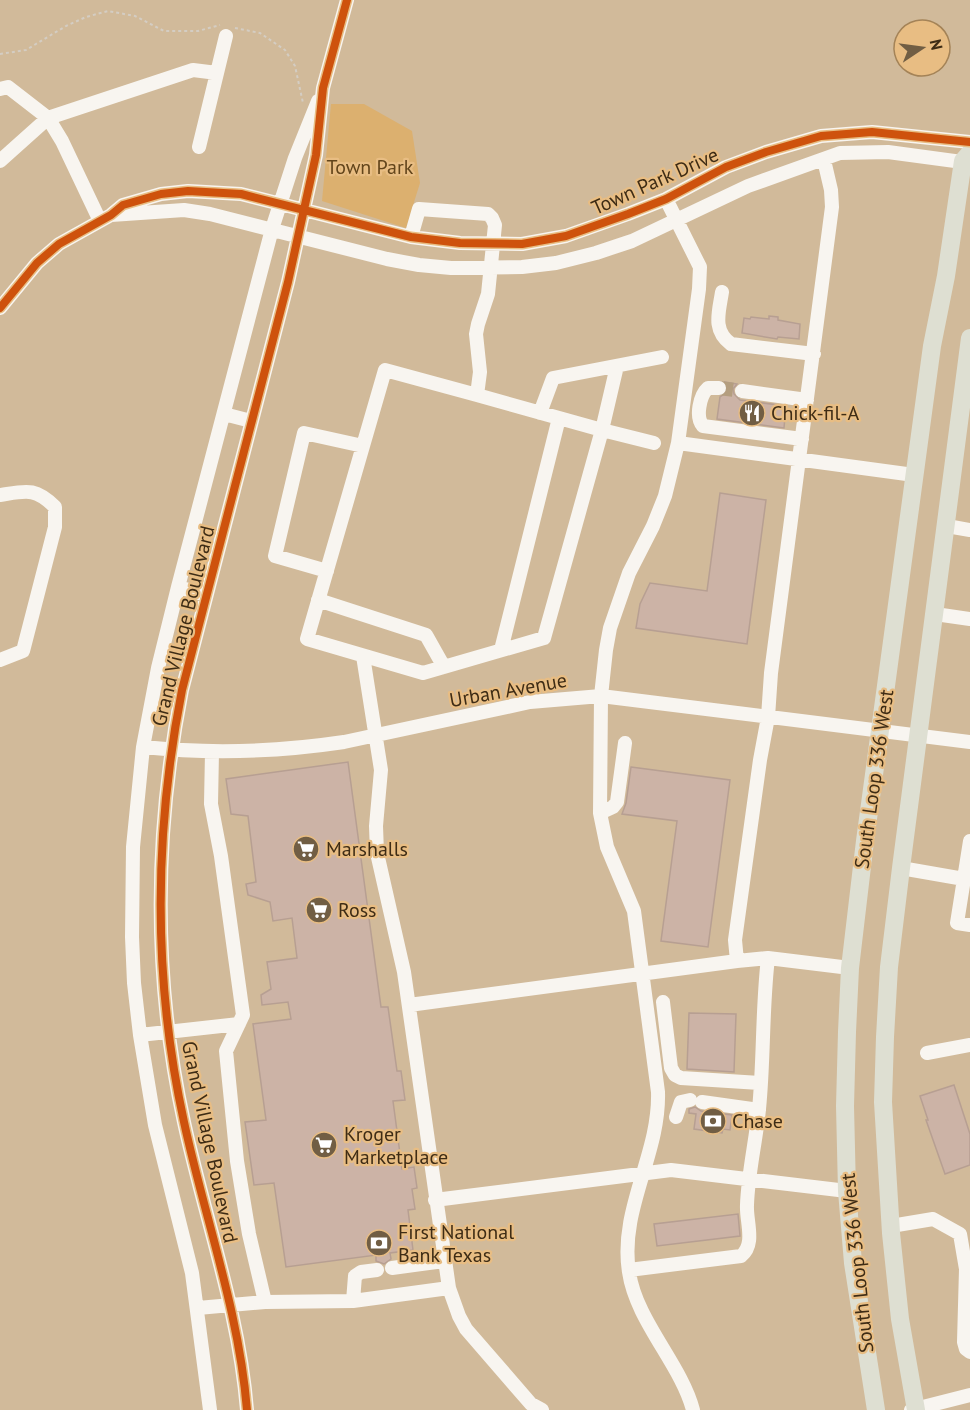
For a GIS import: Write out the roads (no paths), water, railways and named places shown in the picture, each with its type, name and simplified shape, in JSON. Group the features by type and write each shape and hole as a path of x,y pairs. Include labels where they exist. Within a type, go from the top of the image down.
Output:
{"main road":[{"name":"South Loop 336 West","path":"876,1410 853,1263 848,1191 845,1106 850,968 932,346 968,159"},
{"name":"South Loop 336 West","path":"914,1410 900,1319 883,1102 889,967 970,338"}],"street":[{"name":"Grand Village Boulevard","path":"210,1410 192,1273 155,1125 134,984 131,893 134,837 143,747 158,668 178,587 272,229 323,88 347,0"},
{"path":"199,147 228,30"},
{"path":"0,160 48,118 193,70 217,73"},
{"path":"0,89 8,87 48,118 105,218"},
{"name":"Grand Village Boulevard","path":"247,1410 239,1345 231,1305 184,1123 169,1033 161,897 163,842 171,750 182,690 288,282 316,155 323,88"},
{"name":"Town Park Drive","path":"0,308 37,263 59,244 123,205 151,196 188,191 241,194 411,237 494,244 533,242 566,236 666,199 726,167 766,152 821,136 872,132 970,142"},
{"name":"Town Park Drive","path":"105,218 184,210 226,217 387,260 419,265 491,268 556,263 596,253 632,241 748,186 840,153 888,152 968,159"},
{"path":"737,961 735,940 768,717 771,673 832,207 831,190 824,160"},
{"path":"666,199 700,267 699,289 678,443 665,495 653,526 629,573 610,628 601,696 600,813 608,846 634,911 658,1104 654,1138 642,1173 630,1221 628,1270 639,1305 682,1384 693,1410"},
{"path":"411,237 419,210 488,214 495,225 488,294 476,334 480,372 477,395"},
{"path":"722,292 718,324 720,333 731,344 814,354"},
{"path":"540,413 554,378 662,357"},
{"path":"617,366 602,430 544,638 423,673 307,639 385,370 602,430 654,443"},
{"path":"719,388 708,388 703,395 699,418 703,426 802,439"},
{"path":"741,391 807,400"},
{"path":"224,414 251,421"},
{"path":"501,650 559,418"},
{"path":"327,571 275,556 304,433 363,446"},
{"path":"678,443 914,476"},
{"path":"0,495 25,492 42,494 55,507 55,527 23,651 0,660"},
{"path":"947,526 970,530"},
{"path":"178,587 206,595"},
{"path":"318,600 426,635 444,667"},
{"path":"935,614 970,619"},
{"path":"363,656 381,770 376,826 377,854 398,943 409,1005 449,1288 466,1329 535,1408"},
{"name":"Urban Avenue","path":"143,747 212,752 294,749 375,736 530,702 601,696 970,742"},
{"path":"600,813 613,807 617,802 625,743"},
{"path":"212,752 211,804 221,856 243,1015 226,1051 227,1062 239,1172 249,1234 266,1302"},
{"path":"970,841 957,923 970,925"},
{"path":"901,868 964,879"},
{"path":"409,1005 768,958 850,968"},
{"path":"628,1270 741,1256 747,1251 750,1244 746,1207 759,1110 764,993 768,958"},
{"path":"663,1002 671,1068 675,1075 681,1078 760,1083"},
{"path":"141,1035 239,1024"},
{"path":"927,1053 970,1046"},
{"path":"676,1117 681,1102 696,1101 759,1110"},
{"path":"435,1200 680,1170 848,1191"},
{"path":"891,1226 933,1219 960,1234 968,1269 964,1342 966,1350 970,1352"},
{"path":"392,1268 444,1261"},
{"path":"353,1301 355,1276 361,1272 377,1270"},
{"path":"198,1308 266,1302 353,1301 449,1288"},
{"path":"914,1410 970,1395"}],"tunnel":[{"path":"719,388 742,391"}],"place":[{"name":"Chick-fil-A","path":"752,413"},
{"name":"Marshalls","path":"306,849"},
{"name":"Ross","path":"319,910"},
{"name":"Chase","path":"713,1121"},
{"name":"Kroger Marketplace","path":"324,1145"},
{"name":"First National Bank Texas","path":"379,1243"}],"park label":[{"name":"Town Park","path":"370,167"}]}
